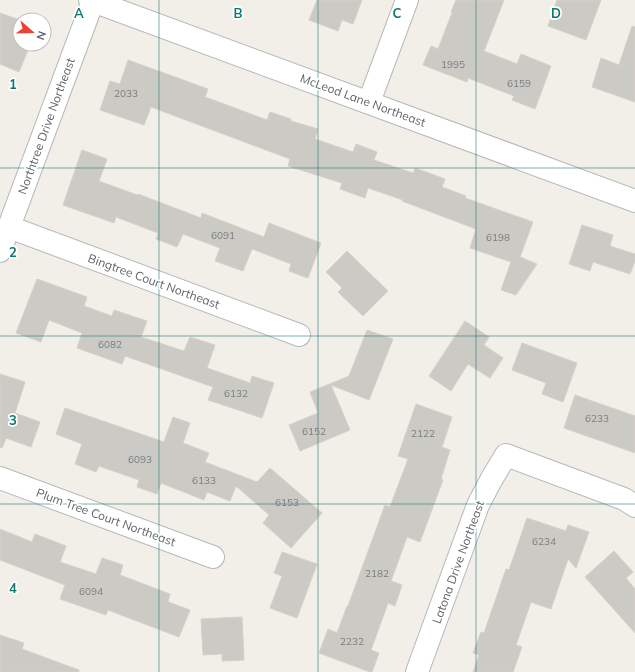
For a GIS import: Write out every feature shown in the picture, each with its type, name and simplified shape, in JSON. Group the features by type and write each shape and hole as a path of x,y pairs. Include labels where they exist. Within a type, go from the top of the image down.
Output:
{"street":[{"path":"369,102 407,0"},
{"name":"McLeod Lane Northeast","path":"102,2 635,201"},
{"name":"Northtree Drive Northeast","path":"0,251 102,2"},
{"name":"Bingtree Court Northeast","path":"9,227 299,334"},
{"name":"Latona Drive Northeast","path":"417,672 478,505 506,455 624,499 635,506"},
{"name":"Plum Tree Court Northeast","path":"0,478 213,557"}],"building":[{"path":"317,0 362,0 353,24 342,20 338,31 309,20"},
{"path":"456,0 504,0 484,51 517,64 521,54 551,66 535,109 512,100 514,96 468,78 467,82 423,65 431,46 438,49"},
{"path":"557,0 601,0 586,40 548,26"},
{"path":"0,13 12,17 12,52 27,52 19,72 0,64"},
{"path":"632,26 635,27 635,102 592,87 601,58 619,65"},
{"path":"128,60 208,89 205,97 267,120 270,112 291,119 291,121 318,129 315,139 353,152 356,144 377,152 374,160 413,173 415,168 445,179 442,187 466,196 465,198 533,222 520,257 537,264 516,295 501,290 511,262 470,248 476,229 402,201 403,200 368,188 365,198 340,189 342,183 288,166 290,159 151,107 144,125 100,110 110,81 120,84"},
{"path":"82,150 107,159 99,181 201,218 202,213 264,237 269,223 321,243 308,278 289,271 291,264 252,249 243,271 215,261 220,248 183,234 177,247 156,239 158,233 116,217 114,223 63,205"},
{"path":"582,225 613,235 610,246 635,254 635,261 630,274 593,262 590,271 569,264"},
{"path":"347,251 388,291 363,316 338,292 342,288 326,272"},
{"path":"37,279 87,297 84,306 112,316 114,310 147,321 141,337 184,351 190,337 215,345 207,368 250,383 252,376 274,383 262,418 208,400 213,387 125,356 122,364 77,348 82,333 49,320 41,342 16,333"},
{"path":"465,321 489,337 484,345 503,358 490,378 468,364 451,391 429,376"},
{"path":"367,330 393,339 369,400 331,385 350,430 300,451 289,425 318,413 310,392 349,376"},
{"path":"522,343 577,363 563,402 542,394 546,383 512,370"},
{"path":"0,374 25,382 15,413 40,422 31,447 6,438 2,448 0,447"},
{"path":"575,395 635,416 635,453 564,428"},
{"path":"416,404 452,417 442,447 450,450 441,479 443,480 420,542 407,537 391,581 402,585 395,606 388,603 371,650 379,653 372,672 370,672 319,653 328,629 337,633 385,505 390,507 408,459 398,456"},
{"path":"65,408 164,442 173,417 190,423 183,443 209,453 205,462 257,482 270,468 322,513 291,548 263,523 269,515 236,486 230,501 207,492 204,500 161,483 157,494 137,487 139,480 99,466 96,472 75,464 82,444 56,434"},
{"path":"527,518 566,531 568,525 589,532 576,568 568,559 551,609 531,602 516,645 522,647 513,672 473,672 479,655 473,653 481,632 484,633 506,569 509,570"},
{"path":"0,529 32,542 35,534 66,546 60,562 96,574 102,558 123,565 120,575 170,594 168,602 190,610 179,637 108,610 106,615 60,599 65,585 0,560"},
{"path":"614,551 633,572 626,578 635,589 635,633 585,577"},
{"path":"282,552 317,564 297,618 270,608 282,576 274,573"},
{"path":"242,617 244,660 222,661 222,654 203,655 201,619"},
{"path":"0,635 24,643 22,649 79,670 79,672 0,672"}]}
